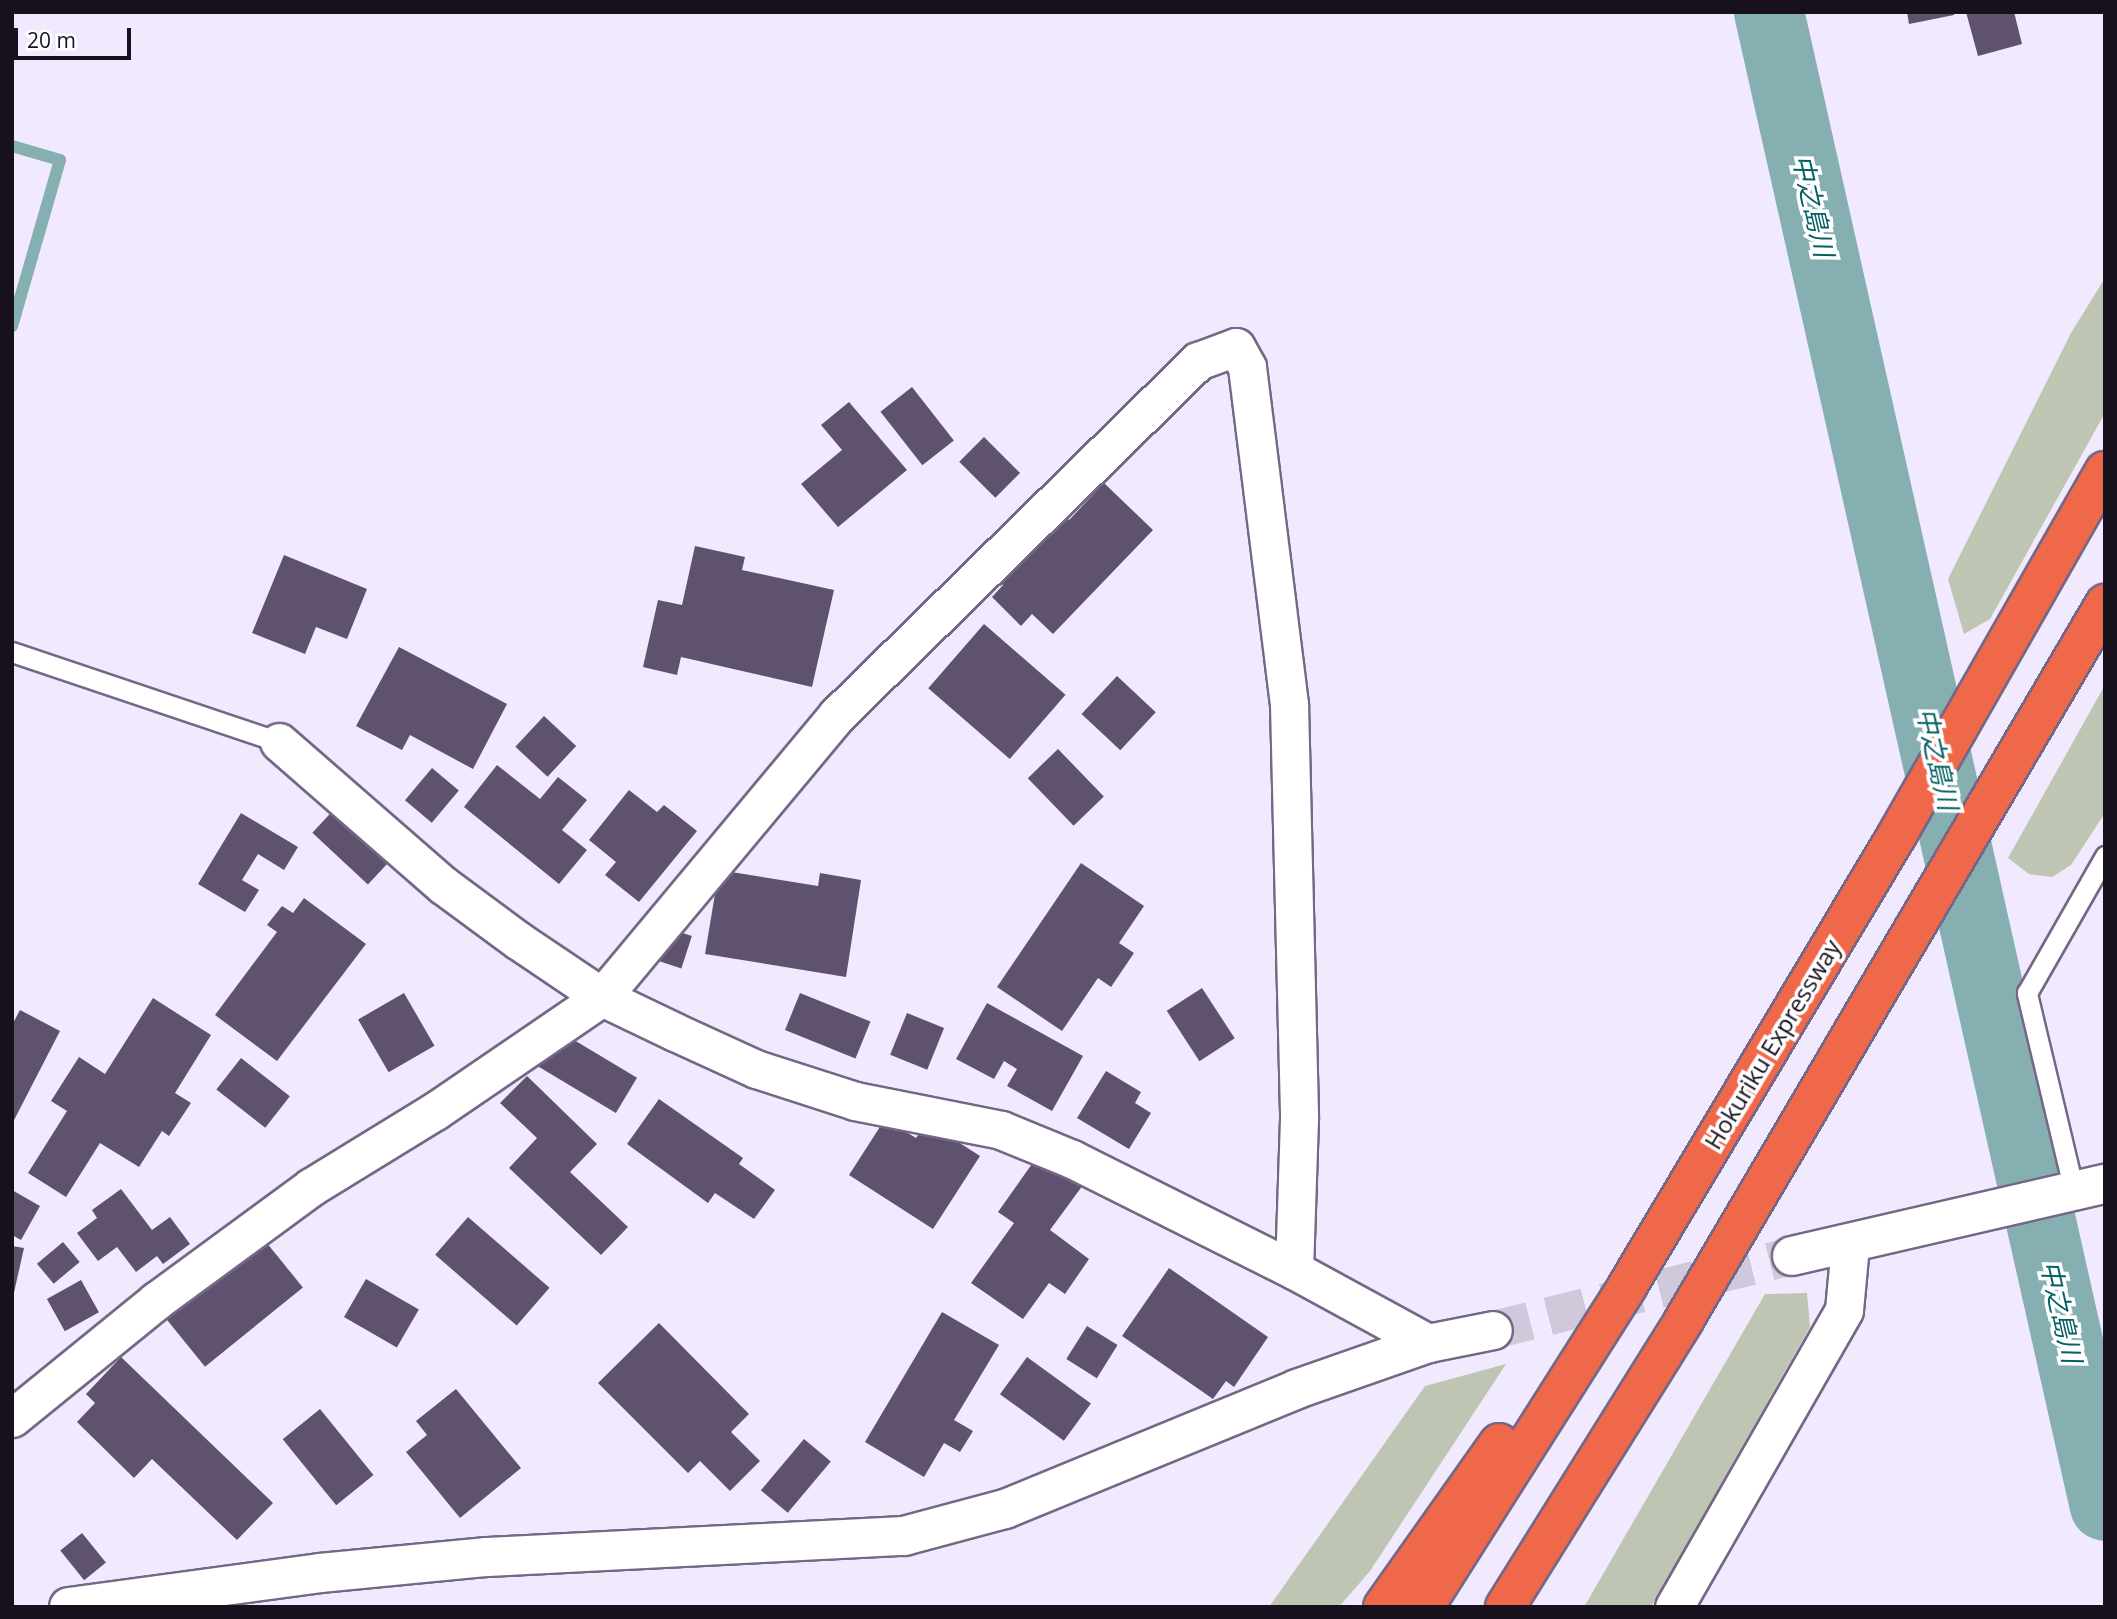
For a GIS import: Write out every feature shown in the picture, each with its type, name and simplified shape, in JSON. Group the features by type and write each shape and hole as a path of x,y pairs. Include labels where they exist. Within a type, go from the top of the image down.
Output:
{"highway":[{"name":"Hokuriku Expressway","path":"1424,1607 1628,1285 1897,835 2105,471"},
{"path":"1505,1607 1684,1320 1923,920 2105,604"},
{"path":"1383,1607 1505,1434 1793,978 1897,835"},
{"path":"1524,1607 1684,1320"}],"street":[{"path":"12,1418 156,1301 311,1187 435,1111 602,997 837,715 1198,361 1236,347 1247,367 1289,704 1298,1119 1294,1270"},
{"path":"279,742 443,885 602,997 755,1069 855,1101 1001,1130 1072,1159 1294,1270 1428,1343"},
{"path":"1793,1256 1850,1245 2089,1187"},
{"path":"1674,1607 1844,1310 1850,1245"},
{"path":"69,1607 320,1573 487,1557 904,1536 1005,1508 1297,1389 1428,1343 1493,1330"}],"lane":[{"path":"12,652 279,742"},
{"path":"2089,1187 2027,993 2105,856"}],"green space":[{"path":"2105,278 2105,413 1990,619 1964,634 1948,579 2071,333"},
{"path":"2105,685 2105,813 2071,865 2052,877 2029,874 2008,858"},
{"path":"1807,1293 1810,1327 1651,1607 1584,1607 1765,1294"},
{"path":"1506,1364 1370,1571 1339,1607 1269,1607 1425,1386"}],"building":[{"path":"1907,12 1954,12 1954,15 1909,24"},
{"path":"1966,12 2014,12 2022,44 1978,56"},
{"path":"912,387 954,441 922,465 880,412"},
{"path":"849,402 907,470 838,527 801,484 842,450 821,425"},
{"path":"984,437 1020,473 995,498 959,462"},
{"path":"1104,483 1153,530 1053,634 1032,614 1021,626 992,597 1003,585 994,577 1059,510 1069,520"},
{"path":"695,546 745,557 742,570 834,590 812,687 681,657 677,675 643,667 658,600 682,605"},
{"path":"284,555 367,589 347,639 316,627 305,654 252,633"},
{"path":"984,624 1066,695 1010,759 928,688"},
{"path":"399,647 507,704 473,769 410,735 402,750 356,726"},
{"path":"1117,676 1156,712 1120,750 1082,714"},
{"path":"544,716 576,746 548,777 515,747"},
{"path":"1058,749 1104,796 1074,826 1028,778"},
{"path":"497,765 540,799 558,777 587,800 562,830 587,850 559,884 464,807"},
{"path":"432,768 459,790 432,823 405,800"},
{"path":"629,790 657,812 664,805 697,831 639,902 605,875 616,862 589,840"},
{"path":"341,802 397,854 368,885 312,833"},
{"path":"241,813 298,847 284,870 258,854 242,880 259,890 245,912 198,884"},
{"path":"1081,863 1144,906 1119,943 1134,953 1111,987 1098,978 1062,1031 997,987"},
{"path":"719,870 818,886 820,873 861,880 846,977 705,954"},
{"path":"304,898 366,944 277,1061 215,1015 277,932 267,925 282,906 293,913"},
{"path":"670,929 692,936 681,968 659,961"},
{"path":"1202,988 1235,1038 1199,1061 1167,1011"},
{"path":"404,993 434,1046 389,1072 358,1020"},
{"path":"800,993 870,1021 855,1059 785,1030"},
{"path":"153,998 211,1035 175,1093 191,1103 169,1136 162,1131 139,1167 100,1143 66,1197 28,1173 67,1111 51,1101 79,1057 105,1074"},
{"path":"987,1003 1083,1056 1052,1111 1007,1086 1017,1069 1004,1061 994,1079 956,1059"},
{"path":"20,1010 60,1031 12,1124 12,1025"},
{"path":"907,1013 944,1028 927,1070 890,1055"},
{"path":"559,1031 637,1078 616,1113 538,1066"},
{"path":"241,1058 290,1096 265,1128 216,1090"},
{"path":"1106,1071 1141,1092 1135,1103 1151,1113 1129,1149 1077,1118"},
{"path":"527,1076 597,1144 570,1172 628,1227 601,1255 509,1168 537,1138 500,1103"},
{"path":"659,1099 743,1158 739,1164 775,1190 754,1219 715,1193 708,1203 627,1144"},
{"path":"885,1119 916,1138 927,1122 980,1156 933,1229 849,1175"},
{"path":"1039,1154 1083,1185 1050,1230 1089,1259 1065,1294 1049,1283 1023,1319 971,1283 1014,1223 998,1212"},
{"path":"121,1189 152,1230 170,1217 190,1244 163,1264 157,1256 136,1272 117,1247 98,1261 77,1233 97,1218 92,1210"},
{"path":"12,1190 40,1206 21,1240 12,1235"},
{"path":"468,1217 550,1288 517,1326 435,1255"},
{"path":"262,1237 303,1288 205,1367 164,1316"},
{"path":"63,1242 80,1262 54,1284 37,1264"},
{"path":"12,1246 24,1248 13,1297 12,1297"},
{"path":"1169,1268 1268,1337 1234,1387 1226,1381 1213,1399 1122,1336"},
{"path":"366,1279 419,1310 397,1348 344,1317"},
{"path":"81,1280 99,1312 65,1331 47,1299"},
{"path":"942,1312 999,1345 954,1420 973,1431 960,1452 944,1443 924,1477 865,1442"},
{"path":"659,1323 749,1414 731,1432 760,1461 730,1491 700,1461 688,1473 598,1383"},
{"path":"1087,1326 1118,1345 1097,1378 1066,1359"},
{"path":"121,1357 273,1503 237,1540 152,1459 134,1478 77,1422 95,1403 86,1394"},
{"path":"1027,1357 1091,1403 1064,1441 1000,1394"},
{"path":"456,1389 521,1468 460,1518 406,1452 427,1435 416,1421"},
{"path":"320,1409 373,1475 336,1505 283,1439"},
{"path":"804,1439 831,1461 788,1513 761,1490"},
{"path":"82,1533 106,1563 84,1580 60,1551"}],"waterway":[{"name":"中之島川","path":"1769,12 2105,1506"},
{"path":"12,146 60,160 12,326"}],"tunnel":[{"path":"1493,1330 1792,1256"}]}
